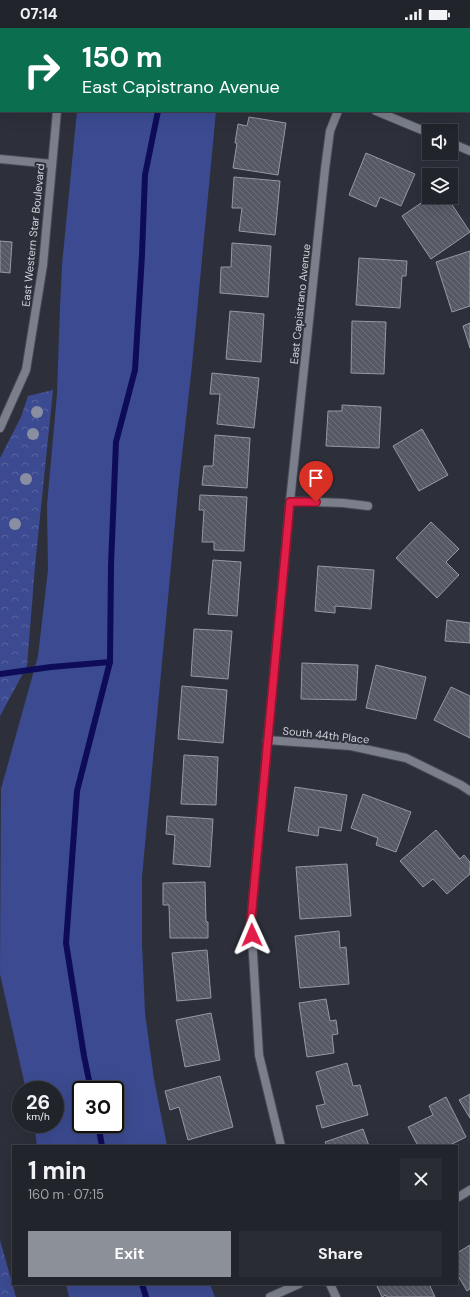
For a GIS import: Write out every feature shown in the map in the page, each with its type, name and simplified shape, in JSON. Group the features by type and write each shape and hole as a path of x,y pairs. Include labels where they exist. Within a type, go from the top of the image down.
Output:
{"street":[{"name":"East Western Star Boulevard","path":"0,428 26,370 43,265 57,112"},
{"name":"East Capistrano Avenue","path":"281,1145 259,1055 251,920 290,502 326,161 330,131 338,112"},
{"path":"378,112 422,130"},
{"path":"458,146 470,151"},
{"path":"0,159 52,164"},
{"path":"290,502 343,502 368,506"},
{"name":"South 44th Place","path":"267,740 351,746 406,758 461,785 470,791"},
{"path":"458,1197 470,1190"},
{"path":"270,1297 297,1285"},
{"path":"330,1285 336,1297"}],"green space":[{"path":"77,112 216,112 192,365 178,491 142,877 142,944 145,1013 154,1079 167,1145 37,1145 35,1133 64,1133 64,1081 24,1081 0,974 1,789 38,656 48,570 47,505 57,394 62,265"},
{"path":"53,390 35,566 27,666 0,716 0,458 21,417 28,396"},
{"path":"0,1240 16,1297 0,1297"},
{"path":"66,1285 210,1285 215,1297 69,1297"}],"building":[{"path":"249,117 286,123 278,175 233,168 238,124 247,126"},
{"path":"366,153 415,174 401,206 380,197 376,207 349,195"},
{"path":"234,177 280,181 275,235 239,231 242,208 232,208"},
{"path":"422,202 422,204 452,204 470,232 431,259 402,216"},
{"path":"0,241 12,242 10,273 0,272"},
{"path":"232,243 271,246 268,297 220,293 221,267 231,267"},
{"path":"470,251 470,306 452,312 436,262"},
{"path":"359,258 407,261 406,276 402,276 400,308 356,305"},
{"path":"230,311 264,314 261,362 226,359"},
{"path":"352,321 386,322 384,374 351,373"},
{"path":"470,323 470,348 463,326"},
{"path":"212,373 259,378 254,428 217,424 220,394 210,394"},
{"path":"342,405 381,407 379,448 326,446 328,411 342,411"},
{"path":"422,429 448,475 419,491 393,446"},
{"path":"215,435 250,438 247,488 202,485 204,466 213,466"},
{"path":"200,495 247,497 244,551 214,550 214,542 202,542 204,510 199,510"},
{"path":"431,522 459,549 446,562 459,575 437,598 396,558"},
{"path":"213,560 241,562 237,616 208,614"},
{"path":"318,566 374,570 371,609 335,606 335,613 315,611"},
{"path":"447,620 470,623 470,643 445,641"},
{"path":"194,629 232,631 228,679 191,676"},
{"path":"302,663 358,665 356,700 301,699"},
{"path":"376,665 426,677 416,719 366,708"},
{"path":"182,686 227,690 223,743 178,739"},
{"path":"451,687 470,696 470,738 434,720"},
{"path":"184,755 218,757 216,805 181,804"},
{"path":"295,787 347,795 341,831 319,827 318,836 288,831"},
{"path":"363,794 411,812 396,852 376,845 378,838 351,828"},
{"path":"167,816 213,819 210,867 173,864 175,835 166,834"},
{"path":"436,830 460,859 464,855 470,862 470,874 447,894 433,879 423,887 400,861"},
{"path":"347,864 351,916 300,919 296,867"},
{"path":"205,882 208,938 170,938 169,905 163,905 163,883"},
{"path":"339,931 340,948 346,947 349,984 300,988 295,936"},
{"path":"207,950 211,998 177,1001 172,953"},
{"path":"326,999 330,1021 336,1020 338,1034 332,1035 334,1053 307,1057 299,1003"},
{"path":"211,1013 220,1060 185,1067 176,1020"},
{"path":"347,1063 353,1086 360,1085 368,1115 322,1128 316,1106 325,1104 316,1072"},
{"path":"220,1076 233,1127 188,1140 179,1107 170,1110 165,1091"},
{"path":"470,1094 470,1118 459,1100"},
{"path":"446,1097 466,1137 450,1145 417,1145 408,1127 433,1115 429,1106"},
{"path":"363,1129 369,1145 326,1145 325,1142"},
{"path":"470,1245 470,1289 467,1291 458,1276 458,1252"},
{"path":"376,1285 429,1285 435,1297 387,1297 386,1295 382,1297"}],"waterway":[{"path":"89,1081 66,943 77,791 110,662 111,565 116,442 135,370 145,175 158,112"},
{"path":"0,674 51,667 110,662"},
{"path":"100,1133 102,1145"},
{"path":"142,1285 146,1297"}],"route":[{"path":"252,935 251,920 290,502 316,502"}]}
